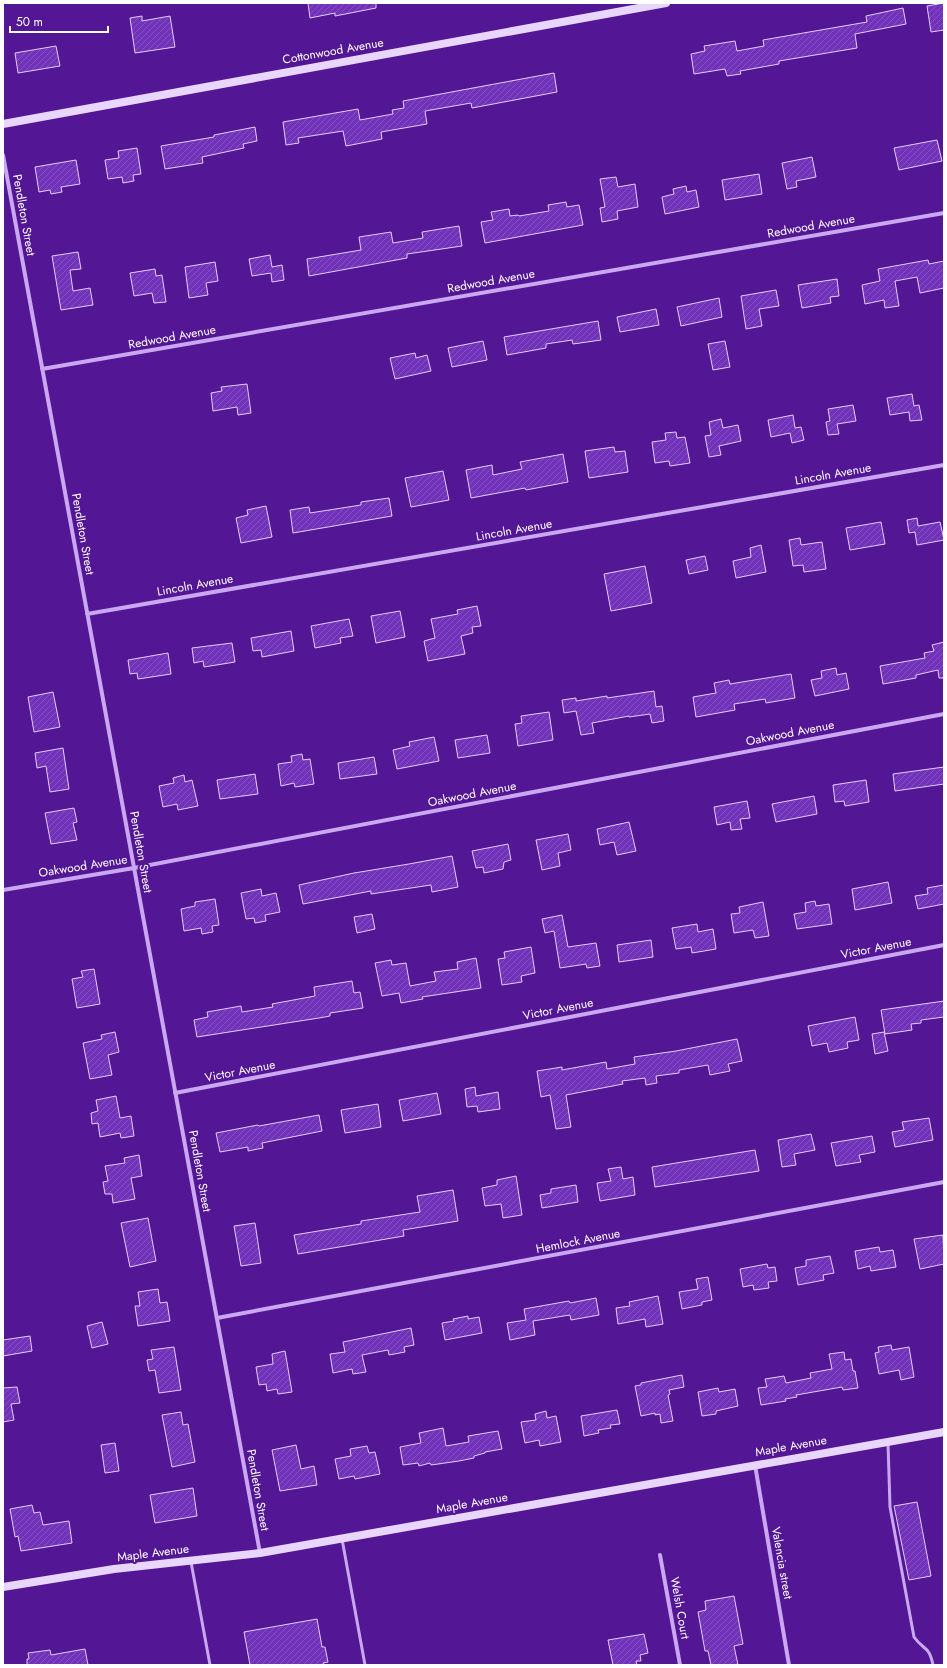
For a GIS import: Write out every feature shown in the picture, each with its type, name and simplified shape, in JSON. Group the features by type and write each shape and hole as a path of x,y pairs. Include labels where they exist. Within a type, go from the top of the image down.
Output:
{"street":[{"name":"Cottonwood Avenue","path":"3,124 666,3"},
{"name":"Pendleton Street","path":"3,156 260,1553"},
{"name":"Redwood Avenue","path":"42,369 944,213"},
{"name":"Lincoln Avenue","path":"87,614 944,465"},
{"name":"Oakwood Avenue","path":"3,890 134,868 944,714"},
{"name":"Victor Avenue","path":"175,1093 944,944"},
{"name":"Hemlock Avenue","path":"216,1318 944,1182"},
{"name":"Maple Avenue","path":"3,1587 114,1569 260,1553 944,1432"},
{"name":"Valencia street","path":"755,1465 788,1665"},
{"name":"Welsh Court","path":"660,1555 680,1665"}],"lane":[{"path":"888,1441 890,1507 914,1637 919,1644 926,1648 930,1653 933,1665"},
{"path":"342,1538 365,1665"},
{"path":"191,1561 210,1665"}],"building":[{"path":"308,3 376,3 376,8 335,16 335,13 310,18"},
{"path":"944,3 944,30 931,32 927,6"},
{"path":"903,8 906,24 855,34 857,48 779,61 779,64 740,71 741,74 727,76 725,69 694,74 691,54 705,51 704,46 735,41 737,51 764,46 763,40 867,22 866,16"},
{"path":"142,16 142,21 170,16 175,47 135,53 130,18"},
{"path":"56,46 60,66 18,73 15,53"},
{"path":"554,73 557,92 472,108 471,103 425,111 427,124 381,132 382,139 346,146 343,131 298,138 299,143 286,145 283,122 358,109 360,120 393,114 392,110 404,108 403,101"},
{"path":"255,127 257,141 243,144 244,148 202,157 203,163 165,169 161,146 214,137 214,135"},
{"path":"937,140 942,161 899,170 894,148"},
{"path":"137,148 141,174 133,175 134,181 123,183 122,177 108,179 105,160 119,158 118,151"},
{"path":"812,157 816,177 796,181 797,187 787,189 782,163"},
{"path":"76,160 80,184 61,187 62,192 51,194 50,190 39,192 35,167"},
{"path":"759,174 762,194 725,200 722,180"},
{"path":"616,177 618,187 635,184 638,207 617,211 618,219 602,222 600,208 605,207 600,179"},
{"path":"686,186 687,192 696,190 699,207 665,214 662,197 674,194 673,189"},
{"path":"566,202 567,207 579,205 583,225 485,243 481,222 493,220 491,212 509,209 510,216 519,216 549,211 548,205"},
{"path":"459,226 462,246 407,254 407,258 309,276 307,259 361,250 359,237 391,232 393,243 423,238 422,232"},
{"path":"78,252 81,269 70,270 73,291 90,288 93,305 61,310 52,256"},
{"path":"270,255 272,267 282,265 284,280 272,282 271,273 252,276 249,259"},
{"path":"928,260 929,264 944,261 944,288 920,293 917,277 895,281 899,306 885,308 884,300 865,304 862,285 880,281 878,269"},
{"path":"215,262 218,281 206,283 208,295 189,298 185,267"},
{"path":"155,269 156,276 162,275 166,302 154,303 152,293 134,296 130,273"},
{"path":"837,279 839,296 830,297 831,303 802,308 798,285"},
{"path":"776,290 779,306 759,309 762,326 746,329 741,296"},
{"path":"719,298 722,317 681,326 677,307"},
{"path":"656,309 659,325 620,332 617,317"},
{"path":"598,321 601,340 573,344 572,340 546,344 546,348 507,355 504,337"},
{"path":"483,341 487,360 452,367 448,348"},
{"path":"725,341 730,367 713,370 708,344"},
{"path":"415,353 416,358 427,355 431,371 395,379 390,358"},
{"path":"247,384 251,413 238,415 237,407 213,411 211,393 222,391 221,387"},
{"path":"912,394 914,406 919,405 922,420 910,421 909,412 890,415 887,398"},
{"path":"853,405 856,421 837,424 839,434 828,435 826,422 830,421 828,409"},
{"path":"793,415 795,428 801,427 804,440 792,443 790,433 771,437 768,420"},
{"path":"721,419 723,428 738,425 741,441 719,446 721,455 709,457 705,436 711,435 709,422"},
{"path":"676,432 677,438 685,437 690,463 670,466 669,461 655,463 652,442 666,440 665,433"},
{"path":"614,447 615,452 625,451 628,472 589,478 585,451"},
{"path":"563,454 568,482 471,498 466,470 492,465 493,475 522,469 520,462"},
{"path":"443,471 449,500 411,507 405,478"},
{"path":"389,498 392,516 293,533 290,510 309,507 310,513 361,505 361,502"},
{"path":"266,506 272,537 241,543 236,518 248,515 247,510"},
{"path":"917,518 918,526 940,522 944,540 917,545 915,532 909,533 907,520"},
{"path":"881,522 885,544 850,550 846,528"},
{"path":"800,538 801,545 822,542 826,569 804,572 803,565 793,566 789,540"},
{"path":"761,545 766,572 736,578 733,561 751,557 750,548"},
{"path":"705,556 708,570 689,574 686,560"},
{"path":"645,566 652,603 611,611 604,574"},
{"path":"477,606 481,626 472,627 473,633 461,636 465,654 428,661 424,641 435,638 431,619 458,614 457,610"},
{"path":"400,611 405,637 376,643 371,616"},
{"path":"349,619 353,636 340,638 341,643 315,648 311,626"},
{"path":"291,631 294,651 262,657 261,650 253,651 251,638"},
{"path":"944,642 944,678 939,678 938,670 916,675 916,678 883,684 880,666 925,658 924,653 934,651 932,645"},
{"path":"232,643 235,662 204,667 203,661 194,663 192,648"},
{"path":"168,653 171,674 138,679 137,673 130,674 128,660"},
{"path":"836,668 837,675 846,673 849,689 815,696 811,680 822,678 821,671"},
{"path":"791,674 795,698 766,703 765,699 734,704 735,710 696,717 693,697 716,693 714,683 729,680 730,684"},
{"path":"654,691 656,707 662,706 664,721 652,723 650,714 629,716 592,723 594,733 581,735 576,711 564,713 562,700 576,698 576,701 607,696 607,698"},
{"path":"53,692 60,727 34,732 28,697"},
{"path":"549,712 553,740 518,746 515,724 522,723 521,716"},
{"path":"487,735 490,753 458,758 455,740"},
{"path":"434,737 439,761 397,769 393,750 410,746 409,742"},
{"path":"63,748 69,789 50,792 46,766 37,768 35,753"},
{"path":"302,754 303,760 310,759 314,784 295,787 294,783 281,786 278,764 292,762 291,756"},
{"path":"374,757 377,774 340,779 338,763"},
{"path":"944,767 944,784 895,791 893,774"},
{"path":"255,774 258,794 220,799 217,780"},
{"path":"184,775 185,782 192,780 198,806 178,810 177,804 163,807 159,786 174,783 173,778"},
{"path":"866,780 869,802 845,806 844,801 835,802 833,785"},
{"path":"814,796 817,814 776,822 772,804"},
{"path":"747,801 750,818 740,819 742,829 731,830 730,822 717,825 714,807"},
{"path":"74,808 77,822 73,823 77,840 51,844 45,813"},
{"path":"629,822 636,851 617,855 614,842 600,845 597,829"},
{"path":"568,834 571,850 558,853 560,866 542,870 536,840"},
{"path":"508,844 511,860 504,862 503,869 484,873 483,867 476,868 472,851"},
{"path":"452,856 458,887 432,892 431,885 371,894 371,891 303,904 299,885 354,873"},
{"path":"888,882 892,903 855,910 852,889"},
{"path":"944,885 944,904 918,909 915,896 928,894 927,888"},
{"path":"261,889 262,896 276,893 280,912 265,915 266,921 255,923 254,918 246,919 241,893"},
{"path":"215,899 219,925 212,926 213,932 202,934 201,928 184,931 181,909 195,906 195,902"},
{"path":"815,901 816,906 829,904 832,924 797,929 794,914 806,912 805,903"},
{"path":"763,902 769,936 755,938 753,930 734,933 731,914 740,913 739,907"},
{"path":"372,914 375,929 357,933 354,917"},
{"path":"562,915 568,947 596,943 600,966 587,968 586,964 560,968 554,931 545,933 542,919"},
{"path":"697,924 698,932 713,929 716,949 692,953 691,947 676,949 672,928"},
{"path":"651,940 653,957 619,962 617,945"},
{"path":"531,947 535,973 521,976 522,982 502,985 498,959 505,958 504,952"},
{"path":"476,958 481,988 422,997 423,999 401,1003 399,993 382,996 375,963 391,960 392,965 406,963 410,986 436,981 434,972 458,969 457,962"},
{"path":"94,969 100,1004 77,1008 72,979 83,977 81,971"},
{"path":"352,981 354,993 360,992 363,1008 330,1013 330,1016 319,1018 197,1037 194,1020 208,1017 207,1012 241,1006 242,1012 273,1007 272,1004 315,996 314,987"},
{"path":"944,1001 944,1017 921,1020 921,1023 911,1024 912,1030 885,1034 881,1010"},
{"path":"855,1017 859,1040 847,1042 848,1048 829,1052 827,1043 812,1046 808,1026"},
{"path":"115,1032 119,1052 108,1055 112,1075 90,1079 83,1043 102,1039 101,1035"},
{"path":"884,1032 888,1051 875,1054 872,1034"},
{"path":"737,1039 742,1061 728,1064 730,1071 710,1075 708,1065 679,1070 679,1073 656,1076 657,1083 646,1085 645,1078 622,1081 623,1084 566,1095 571,1127 556,1129 550,1095 541,1097 537,1071 562,1067 562,1070 606,1062 607,1069 635,1064 634,1057 676,1051"},
{"path":"475,1087 476,1096 498,1092 500,1109 478,1112 477,1106 467,1107 465,1089"},
{"path":"437,1093 441,1114 403,1121 399,1100"},
{"path":"116,1096 120,1118 131,1116 134,1136 121,1138 120,1133 100,1137 98,1123 92,1124 91,1113 98,1111 96,1100"},
{"path":"378,1104 381,1127 345,1133 341,1110"},
{"path":"319,1115 322,1131 262,1143 263,1148 248,1151 248,1147 220,1152 216,1133"},
{"path":"929,1118 933,1140 895,1147 892,1132 904,1130 902,1122"},
{"path":"811,1134 815,1150 794,1154 796,1165 782,1167 778,1140"},
{"path":"872,1136 875,1152 859,1155 861,1162 836,1166 831,1143"},
{"path":"755,1150 759,1171 655,1187 652,1167"},
{"path":"139,1155 142,1176 131,1178 135,1199 113,1203 112,1194 105,1194 103,1182 108,1181 105,1166 125,1163 124,1158"},
{"path":"621,1167 623,1179 633,1177 635,1195 600,1201 597,1183 611,1181 608,1169"},
{"path":"516,1176 522,1215 503,1218 501,1204 485,1206 482,1188 497,1185 497,1180"},
{"path":"576,1185 578,1202 542,1208 540,1195 551,1193 551,1189"},
{"path":"453,1190 458,1221 403,1230 404,1236 298,1254 294,1235 361,1224 361,1221 420,1212 417,1196"},
{"path":"148,1218 156,1261 130,1267 121,1223"},
{"path":"255,1223 261,1263 241,1266 234,1226"},
{"path":"943,1235 944,1264 920,1269 914,1239"},
{"path":"879,1247 880,1252 893,1250 896,1267 871,1271 870,1266 858,1269 855,1251"},
{"path":"830,1256 834,1273 823,1275 824,1280 798,1285 795,1268 806,1266 806,1260"},
{"path":"767,1264 768,1268 775,1267 777,1281 768,1282 769,1288 754,1290 753,1285 743,1287 740,1269"},
{"path":"708,1277 712,1300 702,1302 702,1305 682,1309 679,1292 698,1289 696,1279"},
{"path":"158,1289 160,1303 167,1302 170,1321 138,1326 135,1306 140,1306 138,1292"},
{"path":"658,1296 663,1324 646,1327 645,1319 618,1324 616,1308 630,1306 629,1302"},
{"path":"596,1298 599,1315 571,1320 570,1315 533,1321 535,1335 510,1340 507,1323 526,1320 524,1309"},
{"path":"468,1316 468,1319 479,1317 482,1333 445,1340 442,1323"},
{"path":"102,1322 108,1344 92,1348 87,1326"},
{"path":"411,1328 414,1345 404,1347 405,1352 389,1355 388,1350 362,1355 366,1372 353,1374 352,1369 333,1373 330,1354 345,1352 343,1342"},
{"path":"30,1336 32,1351 3,1356 3,1340"},
{"path":"891,1345 892,1350 909,1347 914,1377 901,1380 899,1370 879,1374 875,1353 879,1352 878,1347"},
{"path":"174,1347 181,1390 159,1393 155,1370 149,1371 147,1360 153,1359 151,1350"},
{"path":"285,1351 292,1392 278,1394 277,1389 267,1391 266,1384 259,1385 256,1367 273,1364 272,1354"},
{"path":"844,1352 845,1360 851,1359 858,1388 843,1390 842,1387 796,1395 797,1397 785,1399 786,1401 761,1405 758,1388 767,1387 765,1379 784,1376 786,1383 811,1378 810,1373 832,1369 829,1354"},
{"path":"682,1375 684,1387 669,1390 670,1394 668,1395 673,1421 661,1423 660,1414 655,1415 655,1413 641,1416 635,1386 641,1385 641,1383"},
{"path":"17,1387 20,1403 11,1404 14,1420 3,1422 3,1388"},
{"path":"718,1388 719,1392 735,1389 738,1406 716,1411 716,1414 702,1416 698,1392"},
{"path":"617,1410 620,1424 610,1425 611,1428 598,1430 599,1433 584,1436 581,1416"},
{"path":"546,1411 547,1418 556,1416 561,1442 540,1446 539,1440 525,1443 521,1422 536,1420 535,1414"},
{"path":"181,1412 183,1425 188,1424 195,1462 172,1467 162,1415"},
{"path":"443,1428 446,1446 469,1442 468,1436 498,1431 502,1449 485,1452 474,1456 474,1458 459,1461 431,1465 430,1463 419,1466 418,1463 403,1465 400,1447 421,1443 419,1433"},
{"path":"115,1443 119,1471 105,1473 101,1445"},
{"path":"296,1445 301,1469 314,1466 317,1485 280,1491 272,1450"},
{"path":"367,1446 369,1453 375,1452 380,1474 355,1479 354,1476 339,1479 335,1459 351,1456 350,1449"},
{"path":"193,1488 197,1516 155,1523 150,1495"},
{"path":"917,1502 931,1576 909,1580 894,1506"},
{"path":"32,1505 34,1513 40,1512 43,1525 69,1521 72,1543 21,1551 18,1536 15,1537 10,1509"},
{"path":"734,1596 743,1644 734,1646 738,1665 711,1665 708,1651 705,1651 698,1612 706,1610 705,1601"},
{"path":"317,1619 322,1647 325,1647 328,1662 323,1663 324,1665 250,1665 244,1632"},
{"path":"644,1634 648,1653 640,1655 641,1661 636,1661 637,1665 613,1665 608,1640"},
{"path":"85,1649 88,1665 27,1665 27,1659 29,1659 28,1653 50,1650 51,1655"}]}
